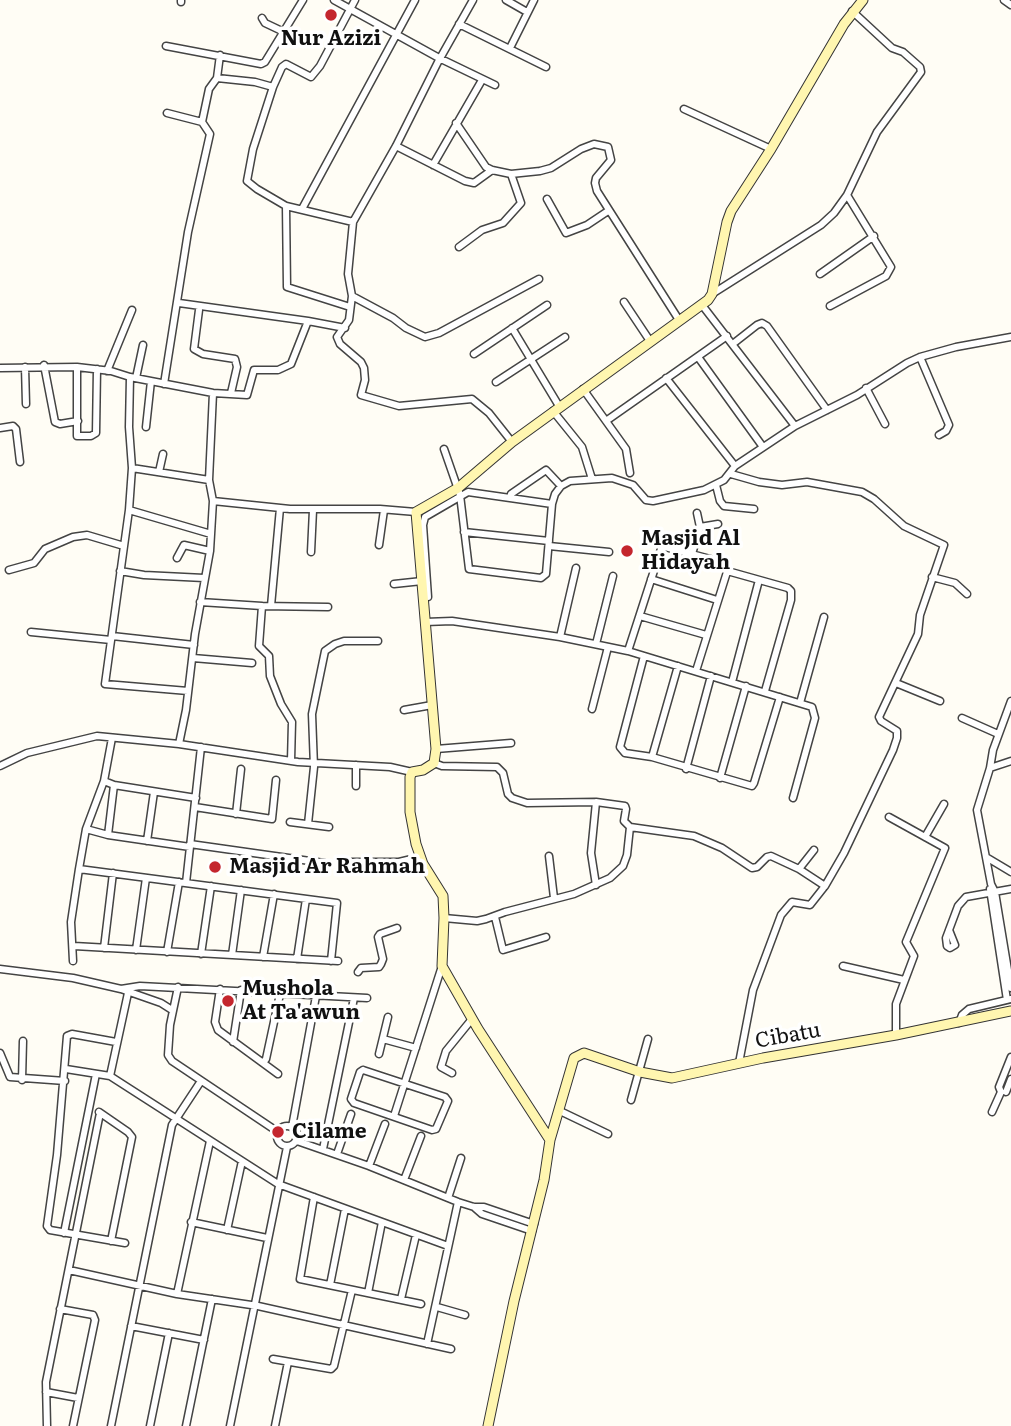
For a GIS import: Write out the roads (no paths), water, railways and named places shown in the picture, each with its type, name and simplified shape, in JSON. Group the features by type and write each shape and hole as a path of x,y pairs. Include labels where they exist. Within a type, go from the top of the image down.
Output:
{"street":[{"path":"166,46 261,64 265,62 303,0"},
{"path":"334,0 439,58 495,85"},
{"path":"353,222 286,206 257,189 246,177 282,67 286,64 312,77 315,75 355,0"},
{"path":"302,209 415,0"},
{"path":"472,0 353,222 348,274 352,296 349,320 337,337 338,342 364,368 366,375 362,395 400,405 472,399 489,413 512,442"},
{"path":"506,0 527,12"},
{"path":"510,48 534,0"},
{"path":"1004,0 1011,5"},
{"path":"712,294 727,222 852,11 861,1"},
{"path":"428,597 424,520 459,492 512,442 556,409 702,305 712,294 821,225 834,213 847,195 877,132 922,70 903,52 892,48 852,11"},
{"path":"262,18 265,23 284,32"},
{"path":"459,24 547,67"},
{"path":"202,122 209,89 217,78 220,55"},
{"path":"217,78 274,87"},
{"path":"433,165 482,80"},
{"path":"684,109 771,149"},
{"path":"164,384 179,303 188,232 210,134 202,122 167,113"},
{"path":"456,123 486,167 511,174 540,172 594,144 608,147 611,160 595,183 608,211 679,320"},
{"path":"396,146 462,180 474,183 492,170"},
{"path":"459,247 482,230 503,223 521,203 511,174"},
{"path":"830,306 886,276 891,267 847,195"},
{"path":"547,200 566,233 587,225 608,211"},
{"path":"286,206 287,287 350,307"},
{"path":"820,274 874,236"},
{"path":"352,296 425,337 439,333 539,279"},
{"path":"625,302 650,341"},
{"path":"179,303 345,328"},
{"path":"474,354 547,305"},
{"path":"702,305 795,426"},
{"path":"107,371 132,310"},
{"path":"199,310 194,349 203,354 235,359 237,367 231,393"},
{"path":"0,368 78,366 213,393 248,395 254,370 278,370 291,364 308,321"},
{"path":"734,344 757,325 762,323 767,326 827,410"},
{"path":"512,328 532,359 556,409 582,447 592,479"},
{"path":"606,421 727,336"},
{"path":"496,382 565,337"},
{"path":"444,449 459,492 468,568 543,577 546,574 552,504 561,486 569,481 612,478 628,482 646,500 704,491 730,474 735,466 795,426 920,356 1011,337"},
{"path":"143,345 133,378 129,427 132,468 129,510 105,684 188,691"},
{"path":"698,356 763,447"},
{"path":"920,356 949,425 946,431 939,435"},
{"path":"44,365 55,422 60,424 78,421"},
{"path":"78,366 77,436 94,435 97,369"},
{"path":"25,367 26,404"},
{"path":"667,379 735,466"},
{"path":"146,428 151,381"},
{"path":"866,388 885,424"},
{"path":"583,389 626,449 630,473"},
{"path":"178,744 211,534 213,501 209,480 213,393"},
{"path":"0,428 13,426 16,429 20,462"},
{"path":"159,472 163,454"},
{"path":"132,468 209,480"},
{"path":"510,498 546,470 561,486"},
{"path":"730,474 759,482 782,485 807,482 862,492 874,499 904,526 944,545 920,615 918,634 879,717 881,722 897,731 897,738 872,796 825,886 810,905 792,902 781,915 752,990 739,1063"},
{"path":"716,485 724,506 754,509"},
{"path":"213,501 313,510 416,512 459,492 468,492 552,504"},
{"path":"271,606 279,508"},
{"path":"129,510 211,534"},
{"path":"311,552 313,510"},
{"path":"379,545 384,510"},
{"path":"0,765 27,753 92,736 178,744 291,761 390,767 412,772 424,770 434,763 436,749 429,622 422,581 416,512"},
{"path":"692,554 700,527 696,513"},
{"path":"700,527 718,524"},
{"path":"464,532 609,552"},
{"path":"9,570 34,564 45,550 73,537 87,535 124,546"},
{"path":"177,558 184,545 209,551"},
{"path":"628,651 663,548 713,560 715,564 726,567 729,572 788,588 792,596 765,691"},
{"path":"560,637 576,568"},
{"path":"120,571 204,578"},
{"path":"696,671 717,600 729,572"},
{"path":"596,644 613,576"},
{"path":"932,577 956,583 967,594"},
{"path":"651,579 717,600"},
{"path":"732,682 759,580"},
{"path":"394,584 422,581"},
{"path":"200,602 328,607"},
{"path":"262,606 259,646 269,656 270,676 281,704 292,722 291,761"},
{"path":"639,616 706,635"},
{"path":"800,703 824,617"},
{"path":"429,622 560,637 628,651 813,707 815,718 793,798"},
{"path":"31,632 194,645"},
{"path":"308,824 314,763 312,714 325,651 335,643 344,641 379,641"},
{"path":"592,709 608,647"},
{"path":"644,656 620,747 625,753 652,757 748,786 754,783 780,697"},
{"path":"193,658 252,663"},
{"path":"652,757 678,666"},
{"path":"686,768 711,676"},
{"path":"896,683 940,701"},
{"path":"720,778 746,686"},
{"path":"959,1023 962,1015 969,1009 1009,1000 977,810 998,734 1008,718 1011,701"},
{"path":"404,710 432,705"},
{"path":"962,718 998,734"},
{"path":"73,961 71,922 79,869 86,829 104,781 112,738"},
{"path":"436,749 511,743"},
{"path":"167,952 190,846 201,747"},
{"path":"990,768 1011,761"},
{"path":"434,763 442,766 501,769 508,794 527,803 596,802 625,806 624,821 630,827 694,836 722,848 752,868 769,856 799,869 825,886"},
{"path":"356,765 356,786"},
{"path":"236,814 241,769"},
{"path":"394,1116 442,966 443,896 420,857 410,812 409,782 412,772"},
{"path":"195,807 272,819 276,780"},
{"path":"104,781 114,785 196,798"},
{"path":"108,835 114,785"},
{"path":"147,841 154,792"},
{"path":"596,802 591,853 596,885"},
{"path":"925,836 944,804"},
{"path":"888,817 943,846 945,850 906,942 914,956 896,1004 896,1035"},
{"path":"290,821 329,827"},
{"path":"444,918 477,921 596,885 610,878 623,866 630,827"},
{"path":"86,829 147,841 324,863"},
{"path":"799,869 814,850"},
{"path":"549,856 554,898"},
{"path":"344,862 399,862 420,857"},
{"path":"985,857 1011,872"},
{"path":"74,946 334,961 337,903 79,869"},
{"path":"104,948 113,873"},
{"path":"136,950 146,877"},
{"path":"201,954 211,886"},
{"path":"949,930 962,900 966,897 1011,889"},
{"path":"232,956 242,890"},
{"path":"992,892 1011,988"},
{"path":"263,957 274,894"},
{"path":"297,959 306,899"},
{"path":"495,917 503,950 546,937"},
{"path":"358,972 361,968 379,967 383,959 378,937 397,928"},
{"path":"442,966 472,1019 550,1140"},
{"path":"843,967 904,980"},
{"path":"0,969 73,978 124,991 161,1003 172,1010"},
{"path":"124,991 140,986 367,998"},
{"path":"178,988 172,1010 168,1055 172,1061 278,1132 280,1143 287,1147"},
{"path":"220,989 216,1027 278,1074"},
{"path":"233,1042 241,990"},
{"path":"110,1076 124,991"},
{"path":"263,1063 280,994"},
{"path":"292,1127 316,996"},
{"path":"323,1149 354,998"},
{"name":"Cibatu","path":"560,1111 574,1058 584,1054 640,1072 672,1078 1011,1012"},
{"path":"379,1054 388,1017"},
{"path":"452,1073 442,1067 446,1051 472,1019"},
{"path":"116,1042 69,1035 47,1226 50,1230 125,1243"},
{"path":"383,1039 416,1048"},
{"path":"631,1100 648,1039"},
{"path":"22,1080 23,1041"},
{"path":"0,1053 3,1054 8,1075 22,1080 65,1081"},
{"path":"1006,1092 999,1087 1011,1058"},
{"path":"66,1069 110,1076 278,1184 448,1246"},
{"path":"363,1070 405,1084 447,1098 436,1129 432,1130 354,1103 351,1099 363,1070"},
{"path":"64,1233 96,1074"},
{"path":"992,1112 1006,1092 1011,1079"},
{"path":"111,1426 172,1125 201,1081"},
{"path":"90,1110 100,1113 132,1137 111,1241"},
{"path":"488,1426 550,1140 560,1111 608,1134"},
{"path":"47,1426 46,1392 60,1308 100,1113"},
{"path":"337,1154 351,1114"},
{"path":"369,1166 385,1124"},
{"path":"278,1132 284,1126 292,1127 297,1133 297,1140"},
{"path":"404,1180 421,1136"},
{"path":"297,1140 457,1202 484,1207 533,1228"},
{"path":"230,1426 278,1184 287,1147 297,1140"},
{"path":"177,1294 210,1141"},
{"path":"449,1198 461,1158"},
{"path":"227,1230 242,1161"},
{"path":"314,1197 299,1277 421,1304"},
{"path":"428,1344 457,1202"},
{"path":"330,1285 345,1209"},
{"path":"67,1220 76,1234"},
{"path":"191,1222 267,1238"},
{"path":"368,1293 382,1222"},
{"path":"401,1299 416,1235"},
{"path":"69,1270 177,1294 254,1306 451,1349"},
{"path":"273,1359 331,1369 334,1366 352,1290"},
{"path":"186,1426 212,1299"},
{"path":"437,1307 465,1315"},
{"path":"60,1308 94,1317 73,1426"},
{"path":"131,1326 204,1340"},
{"path":"150,1426 169,1334"},
{"path":"275,1426 288,1362"},
{"path":"46,1392 78,1398"}],"place":[{"name":"Nur Azizi","path":"331,15"},
{"name":"Masjid Al Hidayah","path":"627,551"},
{"name":"Masjid Ar Rahmah","path":"215,867"},
{"name":"Mushola At Ta'awun","path":"228,1001"},
{"name":"Cilame","path":"278,1132"}]}
